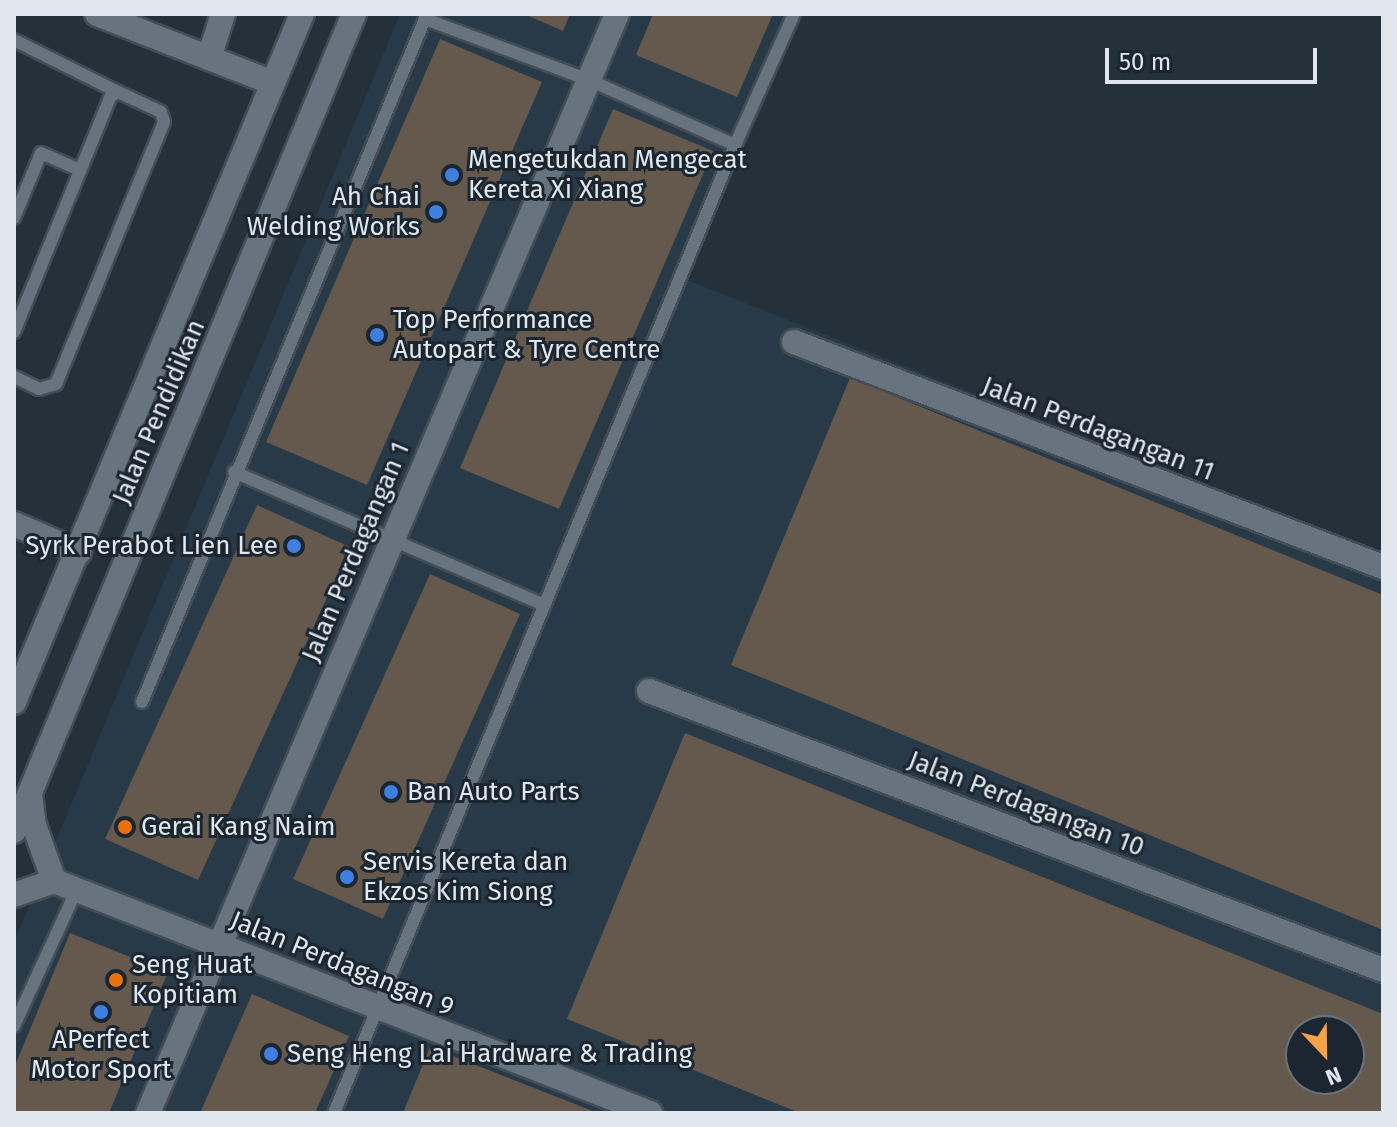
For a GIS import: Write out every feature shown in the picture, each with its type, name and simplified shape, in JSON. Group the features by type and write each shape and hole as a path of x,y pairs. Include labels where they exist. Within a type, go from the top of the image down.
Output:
{"street":[{"path":"97,14 273,83"},
{"path":"209,58 223,14"},
{"name":"Jalan Pendidikan","path":"14,702 302,14"},
{"name":"Jalan Pendidikan","path":"14,831 354,14"},
{"name":"Jalan Perdagangan 1","path":"148,1113 617,14"},
{"name":"Jalan Perdagangan 11","path":"794,342 1383,567"},
{"path":"14,524 79,552"},
{"name":"Jalan Perdagangan 10","path":"649,691 1383,970"},
{"path":"14,895 65,886 34,825 30,794"},
{"name":"Jalan Perdagangan 9","path":"65,886 650,1113"}],"lane":[{"path":"334,1113 735,145 794,14"},
{"path":"142,702 234,472 426,16 589,80 735,145"},
{"path":"14,40 161,112 164,122 56,384 39,389 14,377"},
{"path":"14,332 111,96 118,92"},
{"path":"14,218 41,153 80,170"},
{"path":"234,472 545,605"},
{"path":"14,1026 65,886"}],"shaded area":[{"path":"400,14 803,14 687,280 1383,555 1383,1113 14,1113 14,942"}],"building":[{"path":"524,14 570,14 563,31"},
{"path":"653,14 773,14 737,97 636,55"},
{"path":"440,39 542,82 367,485 266,442"},
{"path":"613,109 713,151 559,509 460,468"},
{"path":"850,378 1383,595 1383,930 731,665"},
{"path":"257,505 350,547 198,880 105,839"},
{"path":"430,574 520,614 383,919 293,879"},
{"path":"685,733 1383,1014 1383,1113 800,1113 567,1019"},
{"path":"70,933 168,972 109,1113 14,1113 14,1068"},
{"path":"252,994 349,1036 315,1113 200,1113"},
{"path":"430,1047 598,1113 403,1113"}],"place":[{"name":"Mengetukdan Mengecat Kereta Xi Xiang","path":"452,175"},
{"name":"Ah Chai Welding Works","path":"436,212"},
{"name":"Top Performance Autopart & Tyre Centre","path":"377,335"},
{"name":"Syrk Perabot Lien Lee","path":"294,546"},
{"name":"Ban Auto Parts","path":"391,792"},
{"name":"Gerai Kang Naim","path":"125,827"},
{"name":"Servis Kereta dan Ekzos Kim Siong","path":"347,877"},
{"name":"Seng Huat Kopitiam","path":"116,980"},
{"name":"APerfect Motor Sport","path":"101,1012"},
{"name":"Seng Heng Lai Hardware & Trading","path":"271,1054"}]}
